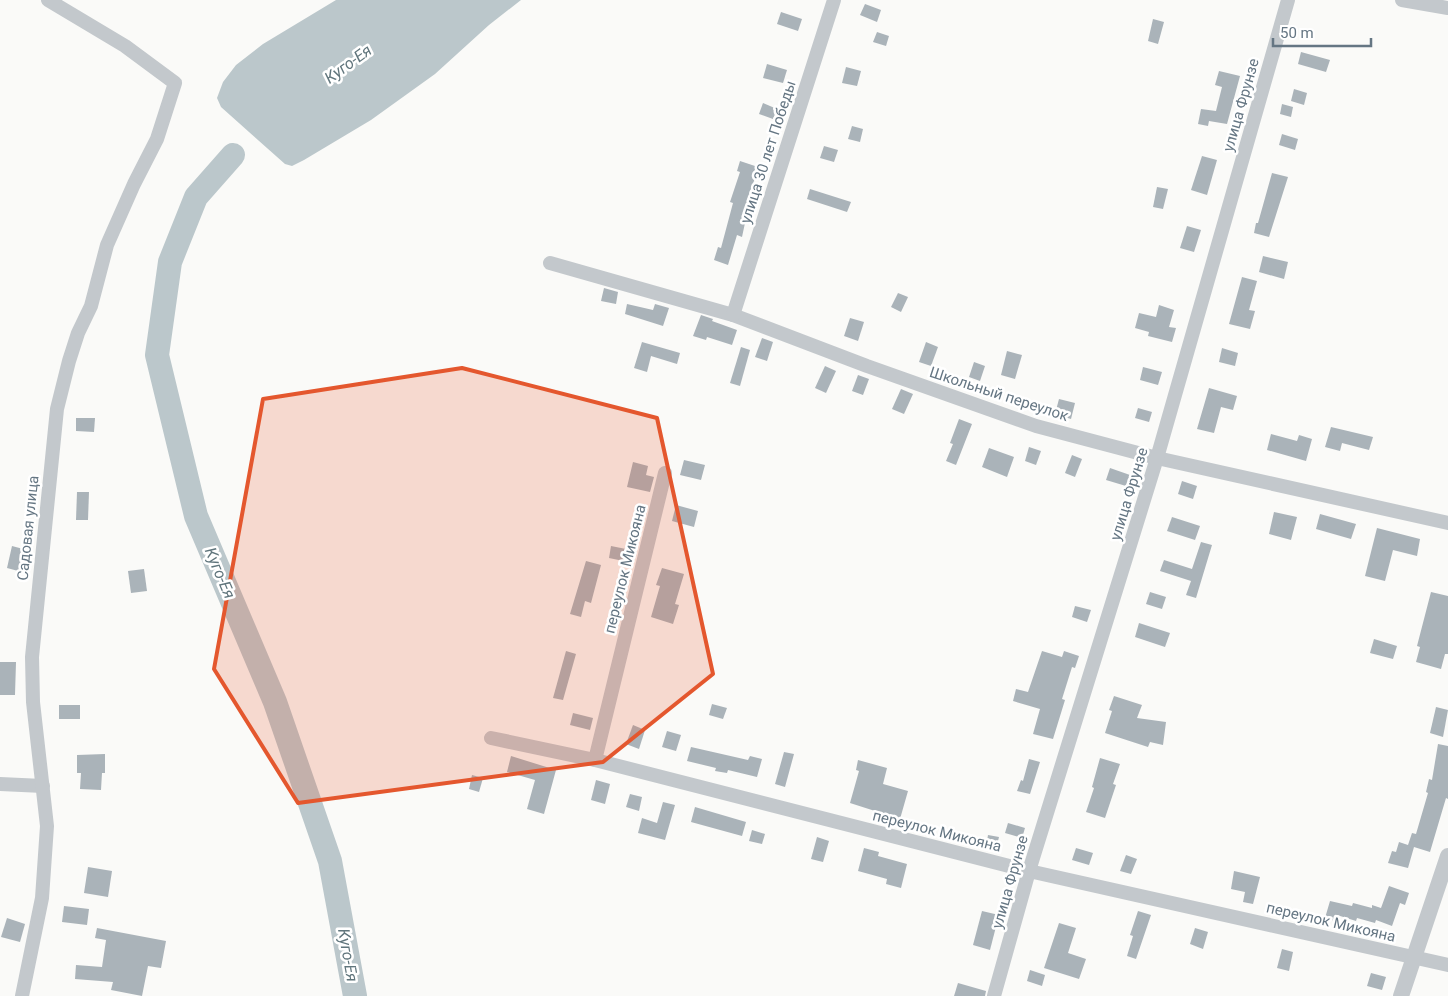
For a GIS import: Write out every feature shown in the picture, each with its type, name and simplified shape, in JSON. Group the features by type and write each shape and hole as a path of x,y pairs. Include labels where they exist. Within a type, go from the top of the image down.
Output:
{"street":[{"name":"Садовая улица","path":"22,996 42,898 48,826 34,702 32,657 58,409 69,361 78,334 91,306 106,245 157,139 175,83 132,51 48,0"},
{"name":"улица 30 лет Победы","path":"733,315 834,0"},
{"name":"улица Фрунзе","path":"994,996 1029,871 1157,458 1288,0"},
{"path":"1402,0 1448,8"},
{"name":"Школьный переулок","path":"550,263 733,315 867,366 1036,426 1157,458 1448,523"},
{"name":"переулок Микояна","path":"595,760 665,473"},
{"name":"переулок Микояна","path":"491,738 595,760 1029,871 1448,965"},
{"path":"0,784 43,786"},
{"path":"1402,996 1448,856"}],"highlighted area":[{"path":"462,368 657,418 713,674 603,762 298,803 214,669 263,399"}],"water":[{"path":"336,0 521,0 489,25 435,74 371,120 304,160 292,166 285,164 221,107 217,98 223,82 236,65 263,44"}],"building":[{"path":"865,4 881,10 877,22 860,15"},
{"path":"781,12 802,19 798,31 777,24"},
{"path":"1153,19 1164,22 1158,44 1148,41"},
{"path":"877,32 889,36 886,46 873,42"},
{"path":"1301,52 1330,60 1326,72 1298,64"},
{"path":"767,64 787,70 783,83 763,78"},
{"path":"846,67 861,71 857,86 842,83"},
{"path":"1219,71 1240,76 1227,124 1209,121 1208,126 1198,124 1201,109 1216,111 1222,87 1215,85"},
{"path":"1294,89 1307,93 1304,105 1291,101"},
{"path":"763,103 777,109 773,119 759,114"},
{"path":"1282,104 1293,107 1291,117 1280,114"},
{"path":"852,126 863,129 860,142 848,139"},
{"path":"1282,134 1298,139 1295,150 1279,145"},
{"path":"824,146 838,150 834,162 820,158"},
{"path":"1202,156 1217,160 1207,195 1191,190"},
{"path":"740,161 758,167 742,222 745,223 742,237 737,235 728,265 714,260 718,247 721,248 733,203 730,202 740,172 737,171"},
{"path":"1272,173 1288,177 1269,237 1254,233"},
{"path":"1157,187 1168,189 1163,209 1153,207"},
{"path":"810,189 851,202 847,212 807,199"},
{"path":"1187,226 1201,230 1194,252 1180,248"},
{"path":"1263,256 1288,262 1284,279 1259,272"},
{"path":"1242,277 1257,281 1249,310 1255,311 1250,329 1229,324"},
{"path":"604,288 618,292 616,304 601,301"},
{"path":"898,293 908,297 901,312 891,307"},
{"path":"627,304 653,310 655,304 669,308 663,326 625,314"},
{"path":"1159,305 1174,310 1169,327 1176,328 1172,342 1148,336 1149,332 1135,328 1139,313 1156,317"},
{"path":"701,315 737,330 732,345 707,337 706,340 693,336"},
{"path":"850,318 864,322 858,341 844,336"},
{"path":"762,338 773,342 767,361 755,357"},
{"path":"642,342 680,353 677,364 651,356 647,372 634,368"},
{"path":"926,342 938,347 931,366 919,362"},
{"path":"741,347 750,350 740,386 730,383"},
{"path":"1222,348 1238,353 1235,366 1219,362"},
{"path":"1007,351 1022,355 1015,379 1001,375"},
{"path":"974,362 985,366 980,381 969,377"},
{"path":"825,366 836,371 826,393 815,388"},
{"path":"1143,367 1162,372 1158,385 1140,380"},
{"path":"858,375 869,379 863,395 852,391"},
{"path":"1209,388 1237,396 1233,410 1221,407 1214,433 1197,429"},
{"path":"901,389 913,394 904,414 892,409"},
{"path":"1059,399 1075,403 1071,419 1055,414"},
{"path":"1138,408 1152,412 1149,422 1135,418"},
{"path":"76,418 95,418 94,432 76,431"},
{"path":"959,419 972,424 956,465 946,461 953,444 950,443"},
{"path":"1331,427 1373,437 1369,450 1342,443 1340,451 1325,447"},
{"path":"1271,434 1297,441 1299,435 1312,439 1306,461 1267,450"},
{"path":"1029,447 1041,451 1036,465 1025,461"},
{"path":"989,448 1014,457 1007,477 982,467"},
{"path":"1072,455 1082,459 1075,477 1065,473"},
{"path":"684,460 705,465 701,480 680,475"},
{"path":"633,462 648,466 646,475 654,477 650,492 627,487"},
{"path":"1110,468 1130,475 1126,486 1106,480"},
{"path":"1182,481 1197,486 1193,499 1178,494"},
{"path":"77,492 89,492 88,520 76,520"},
{"path":"676,505 698,511 694,527 672,521"},
{"path":"1274,512 1297,517 1291,540 1269,534"},
{"path":"1320,514 1356,524 1351,539 1316,529"},
{"path":"1172,517 1200,526 1195,540 1167,531"},
{"path":"1377,528 1420,539 1417,556 1393,550 1385,581 1365,576"},
{"path":"1201,542 1212,545 1196,598 1186,595 1191,581 1160,571 1164,560 1192,569"},
{"path":"12,546 27,550 22,572 7,568"},
{"path":"611,546 636,551 633,563 609,558"},
{"path":"586,561 601,565 591,603 585,601 581,617 570,614"},
{"path":"662,568 684,574 675,604 679,605 673,624 651,617 660,586 656,585"},
{"path":"144,569 147,591 131,593 128,571"},
{"path":"1150,592 1166,597 1162,609 1146,604"},
{"path":"1431,592 1448,596 1448,654 1445,654 1441,669 1416,662 1420,647 1417,646"},
{"path":"1075,606 1091,610 1087,622 1072,617"},
{"path":"1139,623 1170,633 1165,647 1135,637"},
{"path":"1374,639 1397,646 1393,659 1370,653"},
{"path":"566,651 576,654 563,700 553,698"},
{"path":"1042,651 1062,657 1064,651 1079,656 1075,668 1072,667 1062,699 1065,700 1053,739 1033,734 1040,709 1013,701 1016,689 1028,692"},
{"path":"0,662 16,662 15,695 0,695"},
{"path":"1114,696 1142,705 1137,718 1166,722 1163,745 1150,742 1148,747 1105,733 1112,711 1109,710"},
{"path":"712,704 727,708 723,719 709,715"},
{"path":"59,705 80,705 80,719 59,719"},
{"path":"1436,707 1448,710 1443,737 1430,733"},
{"path":"573,713 593,718 590,730 570,725"},
{"path":"633,725 645,730 639,749 626,744"},
{"path":"667,731 681,735 676,751 662,747"},
{"path":"1438,744 1448,746 1448,799 1446,798 1430,852 1414,847 1408,868 1388,863 1392,851 1396,852 1399,842 1408,845 1412,833 1416,834 1428,793 1426,792 1429,779 1432,780"},
{"path":"691,747 748,760 750,756 762,759 757,777 728,770 727,773 715,771 716,768 687,761"},
{"path":"784,752 794,754 785,787 775,784"},
{"path":"105,754 105,773 102,773 101,790 80,789 81,773 77,773 77,755"},
{"path":"511,756 556,770 544,814 527,809 535,780 507,772"},
{"path":"1100,758 1120,764 1113,784 1116,785 1105,818 1086,812 1094,788 1092,787"},
{"path":"1029,759 1040,762 1030,794 1017,791 1021,780 1023,781"},
{"path":"858,760 887,768 883,784 908,791 900,819 850,803 859,771 856,770"},
{"path":"472,775 483,778 479,792 469,789"},
{"path":"596,780 610,784 605,804 591,800"},
{"path":"630,794 642,797 639,811 626,807"},
{"path":"663,802 675,805 665,840 638,833 642,818 657,823"},
{"path":"695,807 746,822 742,836 691,822"},
{"path":"1008,823 1025,828 1022,838 1005,833"},
{"path":"752,830 765,834 762,844 749,841"},
{"path":"988,835 999,837 996,849 986,847"},
{"path":"817,837 829,841 823,862 811,859"},
{"path":"864,848 879,852 878,856 907,864 901,888 886,884 887,879 858,871"},
{"path":"1076,848 1093,853 1089,865 1072,860"},
{"path":"1126,855 1137,859 1131,874 1120,871"},
{"path":"88,867 112,871 108,897 84,893"},
{"path":"1234,871 1260,877 1253,904 1243,902 1245,892 1231,889"},
{"path":"1389,886 1409,893 1405,905 1400,903 1392,926 1376,920 1375,923 1357,918 1356,921 1337,915 1335,921 1325,918 1330,901 1352,906 1353,903 1372,908 1372,905 1381,908"},
{"path":"64,906 89,909 87,925 62,922"},
{"path":"982,911 999,915 990,950 973,945"},
{"path":"1138,911 1151,915 1136,959 1127,956 1133,936 1130,935"},
{"path":"7,918 25,924 20,942 1,937"},
{"path":"1059,923 1076,928 1068,953 1086,959 1079,979 1044,968"},
{"path":"97,928 166,941 161,968 148,966 142,996 111,990 113,982 75,979 76,965 102,967 106,940 95,938"},
{"path":"1195,928 1208,932 1203,949 1190,944"},
{"path":"1282,949 1293,952 1289,971 1277,968"},
{"path":"1030,970 1045,975 1042,986 1027,981"},
{"path":"1371,973 1386,977 1382,990 1367,986"},
{"path":"958,983 986,991 985,996 954,996"}],"waterway":[{"name":"Куго-Ея","path":"233,155 196,197 170,262 157,355 196,516 275,702 330,861 355,996"}]}
